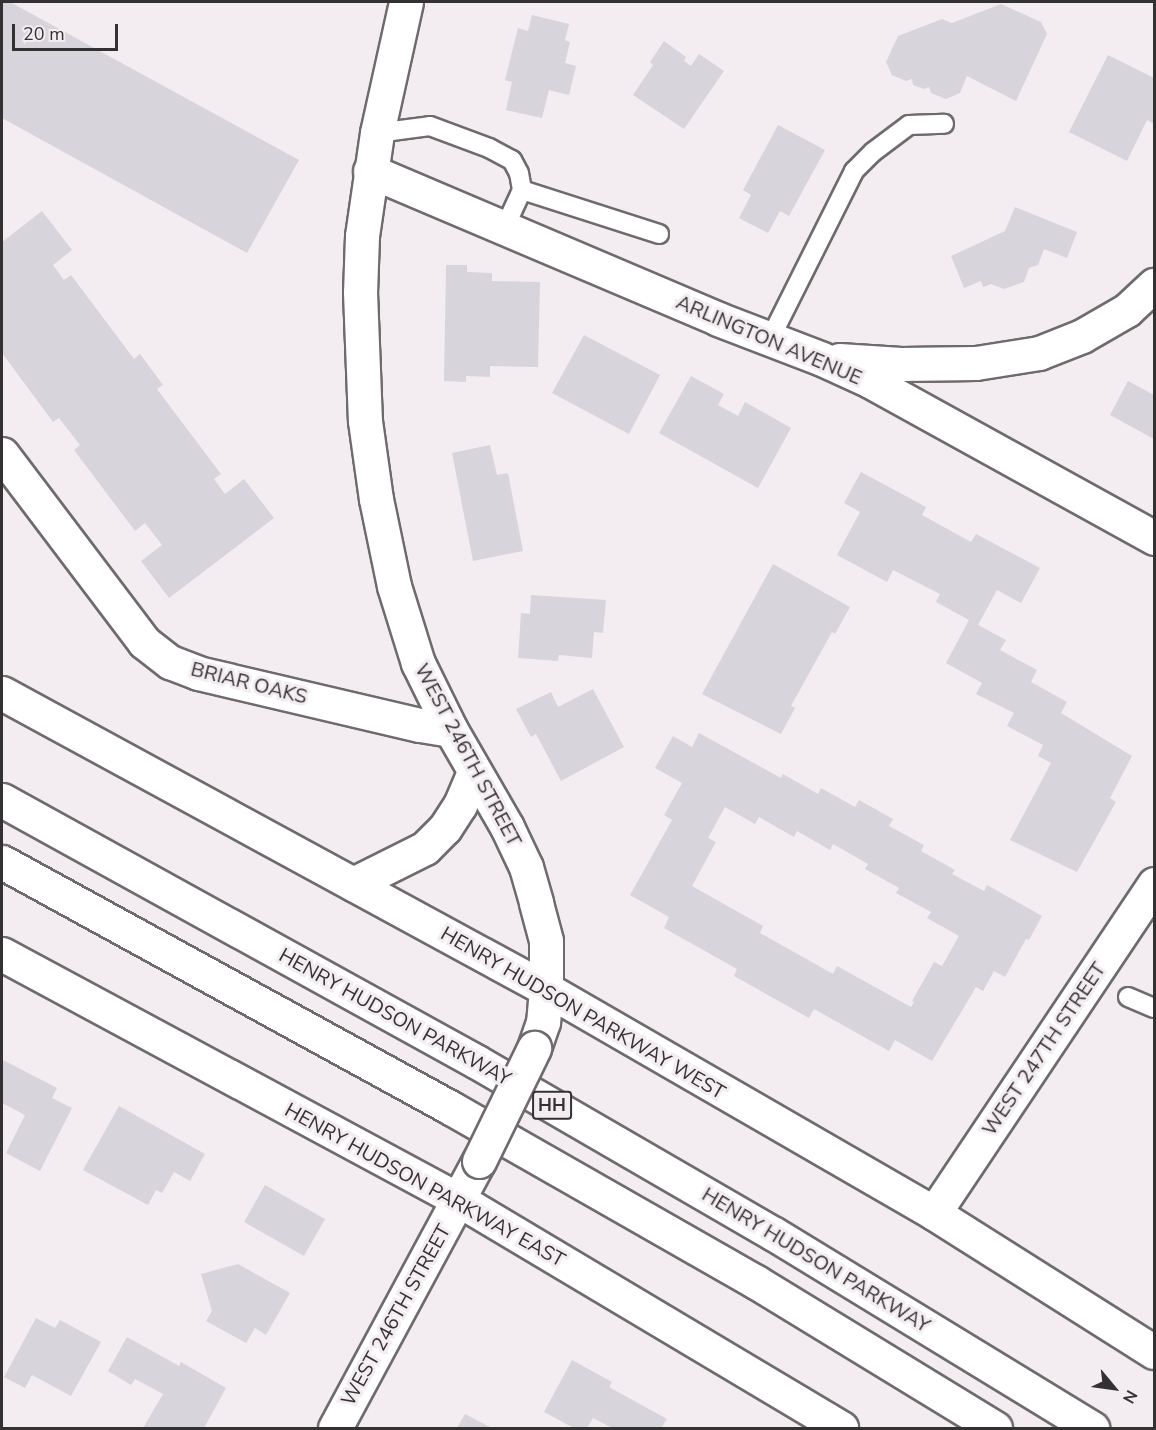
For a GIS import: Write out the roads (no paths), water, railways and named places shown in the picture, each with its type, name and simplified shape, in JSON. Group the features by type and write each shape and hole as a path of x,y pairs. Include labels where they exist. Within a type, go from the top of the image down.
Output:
{"main road":[{"name":"WEST 246TH STREET","path":"334,1428 459,1200 534,1048 543,1022 546,989 546,941 526,867 507,828 451,730 418,663 394,586 373,477 365,421 360,292 362,236 377,133 406,2"},
{"name":"ARLINGTON AVENUE","path":"370,171 870,381 1155,538"},
{"path":"822,359 901,364 976,363 1039,354 1082,336 1118,316 1155,285"},
{"name":"BRIAR OAKS","path":"2,454 144,642 170,662 198,673 451,730"},
{"name":"HENRY HUDSON PARKWAY WEST","path":"2,693 546,989 934,1213 1155,1352"},
{"path":"353,884 425,848 445,828 460,805 474,772"},
{"name":"HENRY HUDSON PARKWAY","path":"2,800 477,1062 774,1234 1092,1428"},
{"path":"2,862 451,1108 756,1282 995,1428"},
{"name":"WEST 247TH STREET","path":"934,1213 1155,884"},
{"name":"HENRY HUDSON PARKWAY EAST","path":"2,954 459,1200 841,1428"}],"lane":[{"path":"770,339 854,171 873,152 909,125 944,124"},
{"path":"377,133 430,126 489,148 512,160 519,173 522,190 505,227"},
{"path":"522,190 659,234"},
{"path":"1128,997 1155,1008"}]}
